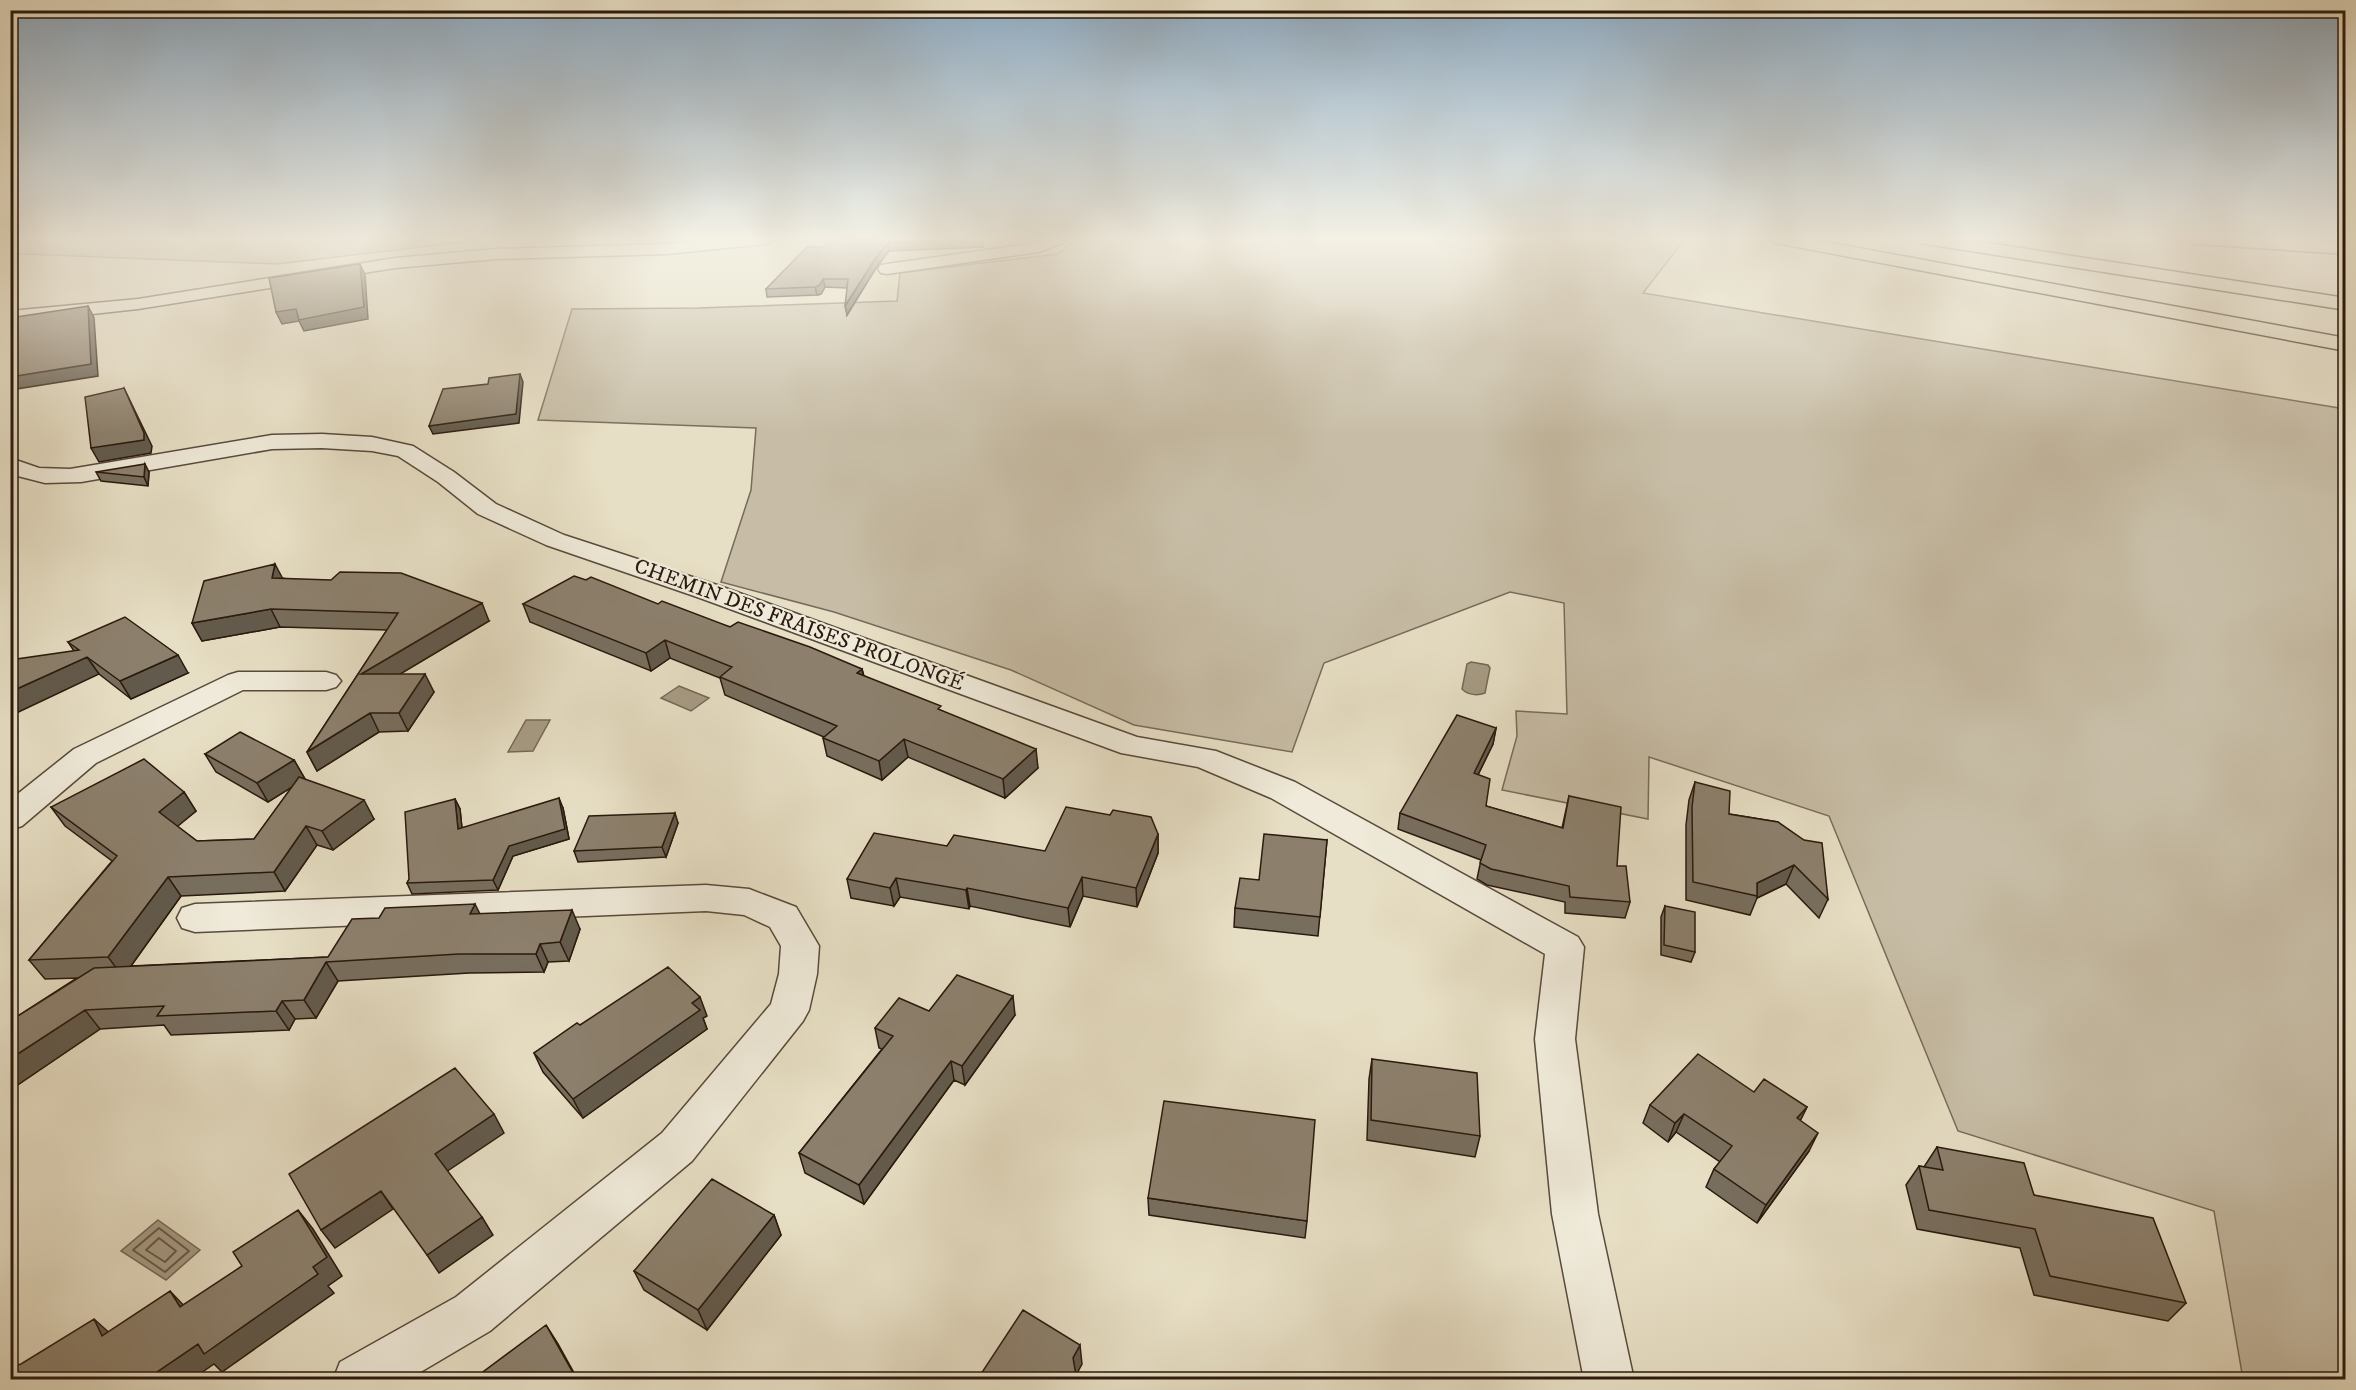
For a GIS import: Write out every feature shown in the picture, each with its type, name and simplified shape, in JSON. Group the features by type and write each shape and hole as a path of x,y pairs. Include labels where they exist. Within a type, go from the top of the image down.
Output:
{"highway":[{"path":"2127,304 2346,345"}],"street":[{"path":"10,317 139,304"},
{"name":"CHEMIN DES FRAISES PROLONGÉ","path":"10,465 33,476 58,477 272,442 322,441 372,444 405,451 446,477 487,509 555,540 710,592 1132,746 1205,758 1283,790 1565,947 1555,1039 1575,1214 1609,1380"},
{"path":"10,818 85,756 238,681 326,681"},
{"path":"195,918 706,898 749,902 783,917 800,946 798,974 789,1010 677,1147 473,1314 358,1380"}],"shaded area":[{"path":"816,304 1709,304 2345,409 2345,1379 2243,1379 2214,1211 1958,1131 1829,816 1649,757 1648,819 1502,790 1517,736 1516,711 1567,714 1564,603 1510,592 1324,663 1292,752 1134,725 1011,670 834,612 721,582 751,490 756,428 538,420 572,309"}],"water":[{"path":"1471,662 1488,665 1490,668 1485,693 1467,693 1462,689 1467,664"},
{"path":"679,686 709,698 691,711 661,698"},
{"path":"526,720 550,720 533,751 508,752"},
{"path":"158,1220 200,1250 166,1280 121,1251"}],"building":[{"path":"274,304 364,304 364,307 299,320 296,309 276,312"},
{"path":"88,306 91,364 10,377 10,318"},
{"path":"520,374 516,414 429,426 443,389 488,384 489,378"},
{"path":"124,388 144,433 144,440 91,448 85,397"},
{"path":"145,464 144,477 96,472"},
{"path":"275,564 272,578 331,580 340,572 401,573 482,603 361,674 425,674 399,713 370,713 307,752 398,613 271,609 192,623 204,581"},
{"path":"574,576 586,580 591,577 658,604 662,601 730,627 738,622 810,647 862,669 857,673 941,706 938,709 1036,749 1003,779 904,739 879,761 823,738 837,726 720,677 732,667 665,640 646,653 523,604"},
{"path":"125,617 178,655 120,681 87,657 10,692 10,660 79,650 68,642"},
{"path":"1457,715 1496,728 1474,773 1490,779 1486,806 1563,828 1569,796 1621,807 1617,866 1626,866 1630,902 1570,897 1569,886 1491,869 1480,863 1486,845 1400,813"},
{"path":"240,732 294,760 257,783 205,754"},
{"path":"144,759 184,792 159,812 197,841 254,839 299,777 364,800 322,831 306,826 274,872 168,877 108,957 29,960 117,856 51,807"},
{"path":"1695,782 1730,791 1729,814 1778,822 1804,840 1822,843 1828,899 1794,865 1757,883 1757,896 1693,882 1692,807"},
{"path":"559,798 565,829 509,846 493,880 407,883 409,879 405,812 455,799 458,829"},
{"path":"1066,807 1110,815 1113,810 1151,817 1158,834 1136,888 1082,877 1068,908 967,888 966,890 896,878 890,888 847,879 874,833 947,846 954,835 1045,851"},
{"path":"675,813 662,847 574,851 589,816"},
{"path":"1264,834 1327,840 1320,917 1235,908 1240,878 1259,880"},
{"path":"475,904 470,914 572,910 560,942 540,944 536,954 459,954 326,962 304,1000 282,1001 276,1011 157,1016 164,1006 85,1010 10,1059 10,1021 94,968 328,957 352,919 379,918 385,908"},
{"path":"1665,906 1695,912 1695,952 1664,945"},
{"path":"668,967 700,997 692,1003 700,1010 573,1099 534,1053 577,1023 580,1025"},
{"path":"957,975 1013,996 962,1066 951,1061 859,1185 799,1153 893,1036 875,1028 899,998 929,1011"},
{"path":"1698,1054 1754,1092 1764,1079 1807,1107 1797,1118 1818,1133 1766,1205 1714,1169 1732,1146 1684,1114 1675,1123 1650,1105"},
{"path":"1372,1059 1477,1073 1480,1136 1371,1120"},
{"path":"455,1068 494,1114 435,1154 482,1217 427,1255 381,1191 321,1230 289,1174"},
{"path":"1164,1101 1315,1120 1307,1221 1148,1198"},
{"path":"1937,1147 2024,1163 2034,1195 2153,1218 2186,1303 2050,1276 2035,1229 1929,1210 1919,1166 1943,1170"},
{"path":"712,1179 774,1215 698,1310 634,1271"},
{"path":"298,1210 327,1257 313,1267 318,1274 204,1354 198,1344 145,1380 10,1380 10,1367 21,1364 94,1319 102,1336 170,1291 180,1307 242,1266 233,1252"},
{"path":"1023,1310 1080,1345 1073,1358 1076,1375 1074,1380 977,1380"},
{"path":"546,1325 577,1380 472,1380"}]}
